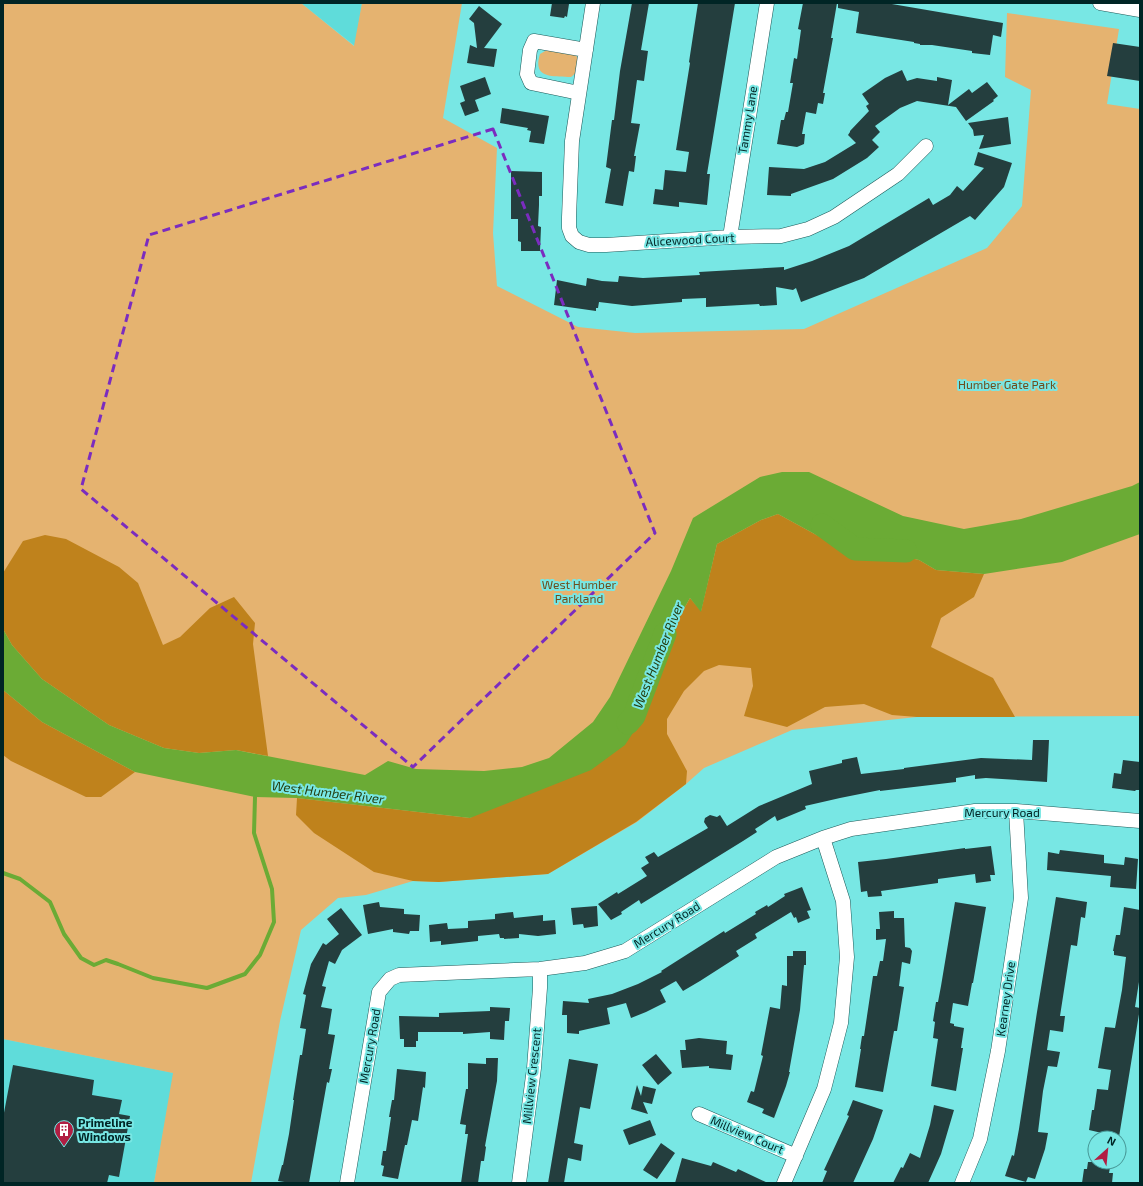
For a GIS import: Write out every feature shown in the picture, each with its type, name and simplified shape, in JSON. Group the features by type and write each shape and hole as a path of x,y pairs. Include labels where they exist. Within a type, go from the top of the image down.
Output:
{"street":[{"name":"Alicewood Court","path":"593,3 572,140 569,228 572,236 579,242 589,245 606,245 730,237 781,236 808,229 834,217 898,174 926,146"},
{"name":"Tammy Lane","path":"730,237 767,3"},
{"path":"1100,3 1140,10"},
{"path":"579,93 531,83 527,74 528,62 530,50 534,41 586,50"},
{"name":"Mercury Road","path":"347,1183 378,992 390,979 400,975 540,969 585,963 625,951 776,857 850,829 975,811 1016,811 1140,822"},
{"name":"Kearney Drive","path":"962,1183 980,1139 998,1051 1021,898 1016,811"},
{"path":"784,1183 824,1089 841,1023 847,957 843,901 823,838"},
{"name":"Millview Crescent","path":"518,1183 534,1068 540,969"},
{"name":"Millview Court","path":"698,1114 796,1156"}],"highlighted area":[{"path":"493,129 655,533 413,767 81,489 149,235"}],"shaded area":[{"path":"301,3 362,3 355,46"},
{"path":"778,514 820,537 919,560 936,570 984,574 974,597 941,618 931,647 993,678 1015,717 917,717 892,715 864,704 825,707 787,727 744,716 753,686 751,668 719,665 704,671 684,691 667,719 667,734 687,771 686,784 636,822 548,874 439,882 413,881 374,872 314,833 296,815 297,798 470,818 646,713 641,692 643,681 690,598 701,611 717,544 761,520"},
{"path":"45,535 66,539 119,567 138,583 163,645 180,637 210,608 234,597 255,623 253,644 268,756 236,750 199,753 164,748 109,725 42,679 12,645 3,629 3,573 23,541"},
{"path":"3,690 42,722 135,772 101,797 86,797 11,761 3,755"},
{"path":"3,1039 174,1073 154,1183 3,1183"}],"green space":[{"path":"3,3 301,3 354,46 362,3 462,3 443,118 497,148 493,233 497,286 578,327 635,333 804,329 987,248 1022,206 1031,90 1005,77 1007,13 1119,29 1107,104 1140,109 1140,716 917,717 792,730 704,768 637,822 548,874 439,882 413,881 366,895 338,898 301,930 280,1021 251,1183 154,1183 173,1073 3,1039"},
{"path":"552,47 576,55 579,62 579,68 571,77 551,76 542,72 539,68 538,62 540,54"}],"water":[{"path":"782,472 809,472 903,516 964,529 1021,519 1132,486 1140,482 1140,534 1062,562 984,574 936,570 919,560 820,537 778,514 761,520 717,544 701,612 690,598 643,681 641,692 646,713 625,745 591,770 470,818 297,798 255,797 135,772 42,722 3,690 3,629 12,645 42,679 109,725 164,748 199,753 236,750 365,775 388,761 416,769 484,771 522,767 549,758 593,722 610,697 671,571 693,518 760,477"}],"building":[{"path":"552,3 569,4 567,17 550,16"},
{"path":"632,3 649,3 641,50 648,51 644,81 637,80 631,123 640,124 634,156 636,156 634,172 629,171 623,206 605,203 611,169 606,167 612,120 614,120 620,71"},
{"path":"698,3 735,3 707,174 710,174 707,205 679,202 679,207 653,204 655,189 663,190 665,170 686,172 689,152 676,150"},
{"path":"803,3 837,3 831,38 833,38 823,93 825,93 823,104 818,103 816,114 806,112 802,134 805,134 804,144 797,147 777,144 781,120 784,120 786,112 788,112 793,83 790,83 794,58 797,59 801,30 798,29"},
{"path":"838,3 886,3 1003,23 1001,37 993,35 990,55 932,45 920,45 914,42 856,33 859,12 838,8"},
{"path":"479,6 502,24 484,48 497,49 494,67 467,63 470,45 477,48 474,23 469,19"},
{"path":"1113,43 1140,47 1140,81 1107,76"},
{"path":"902,70 907,81 917,78 937,81 937,77 952,80 948,105 969,89 972,93 987,82 998,96 993,100 994,101 966,121 956,107 917,101 900,108 875,126 880,132 872,140 879,147 867,158 833,179 791,194 791,196 767,195 769,167 804,169 825,162 856,143 848,135 869,111 866,106 869,104 862,94 885,78"},
{"path":"485,77 491,94 475,100 479,111 465,116 460,103 465,101 460,86"},
{"path":"502,108 549,116 544,144 529,142 531,131 527,130 528,128 500,123"},
{"path":"1008,117 1011,144 979,149 984,135 974,136 973,130 968,123"},
{"path":"978,152 1012,163 1004,187 975,220 970,216 864,278 801,302 796,288 793,290 776,287 777,305 760,306 759,304 706,307 706,298 682,299 682,302 632,306 599,302 596,311 554,305 557,280 586,286 587,278 618,282 619,276 643,278 700,275 699,272 784,267 784,270 812,261 849,246 929,198 933,205 950,195 957,186 963,191 984,168 974,165"},
{"path":"511,171 542,172 542,196 539,196 538,226 541,227 540,251 521,251 521,242 518,241 518,219 511,219"},
{"path":"1033,740 1049,740 1047,782 986,778 975,779 975,775 956,778 956,782 880,790 805,806 806,809 777,821 775,816 755,829 757,832 743,841 641,904 639,900 621,912 622,914 611,920 598,904 617,892 618,894 647,876 641,868 649,863 645,857 654,852 658,857 708,828 704,822 705,818 710,815 717,817 720,815 727,826 759,806 812,784 809,771 842,763 842,760 857,757 861,774 981,758 1032,760"},
{"path":"1123,760 1140,762 1140,790 1135,791 1112,788 1114,773 1121,774"},
{"path":"991,846 995,875 990,875 991,881 976,883 975,874 938,879 938,883 881,891 882,896 868,897 867,891 861,892 858,862"},
{"path":"1060,850 1104,855 1104,863 1124,865 1125,857 1138,859 1136,889 1110,887 1111,876 1047,870 1048,852 1059,854"},
{"path":"802,887 811,910 807,911 810,918 798,923 796,917 794,918 791,912 755,934 757,938 736,951 739,956 700,981 683,991 676,981 660,990 666,1002 646,1012 631,1018 626,1003 607,1008 610,1024 579,1031 579,1034 567,1033 567,1015 562,1015 563,1001 589,1003 588,999 612,994 638,984 662,972 661,971 724,931 725,933 756,914 755,912 767,905 768,907 785,896 784,894"},
{"path":"1056,897 1087,902 1085,918 1081,917 1077,946 1071,945 1060,1016 1065,1016 1063,1032 1050,1030 1047,1050 1060,1052 1057,1067 1048,1066 1043,1091 1038,1132 1048,1133 1045,1149 1035,1179 1028,1177 1026,1182 1005,1176 1012,1155 1014,1156 1019,1129"},
{"path":"379,902 380,907 404,909 404,914 420,915 419,931 410,931 409,934 393,932 393,929 368,934 363,905"},
{"path":"955,902 986,907 968,1006 953,1003 950,1023 954,1024 954,1026 964,1028 961,1048 963,1048 956,1091 931,1086 938,1039 933,1038 935,1022 933,1021 936,1002 938,1002 941,986"},
{"path":"597,906 598,926 584,928 583,924 573,925 571,908"},
{"path":"1124,907 1140,910 1140,983 1139,982 1135,1007 1140,1008 1120,1130 1089,1130 1097,1089 1108,1090 1111,1070 1098,1068 1105,1027 1115,1028 1122,990 1126,957 1114,955 1113,951 1116,935 1120,935"},
{"path":"341,908 362,935 342,950 335,964 329,961 322,986 326,987 321,1007 332,1009 328,1034 335,1035 329,1069 332,1069 329,1083 327,1082 309,1183 278,1181 283,1165 289,1134 300,1055 302,1055 306,1029 300,1028 306,995 303,994 311,964 323,943 326,945 339,934 327,919"},
{"path":"894,911 894,918 904,918 905,947 910,948 912,951 910,964 902,962 899,986 904,987 897,1031 894,1031 883,1092 855,1087 862,1036 864,1036 873,976 877,976 880,961 883,961 886,939 876,940 876,929 880,929 879,912"},
{"path":"513,912 514,918 543,915 543,921 555,920 556,934 538,936 519,934 519,938 504,939 500,938 499,934 478,936 478,941 441,945 441,941 430,942 429,925 447,923 448,929 468,928 468,921 495,919 495,914"},
{"path":"793,951 806,951 806,965 804,965 800,1010 790,1072 774,1118 762,1113 764,1109 747,1102 751,1091 754,1092 763,1056 761,1055 770,1007 780,1009 782,985 787,986 787,956 793,956"},
{"path":"490,1007 510,1008 509,1021 505,1021 504,1040 490,1039 490,1032 463,1034 463,1032 418,1032 416,1047 404,1047 404,1039 400,1039 399,1016 439,1017 439,1013 490,1011"},
{"path":"699,1038 727,1041 726,1054 733,1055 731,1070 709,1068 709,1066 682,1068 680,1050 686,1050 685,1040"},
{"path":"656,1054 672,1073 658,1085 642,1065"},
{"path":"486,1058 498,1058 497,1081 485,1146 484,1161 481,1161 478,1183 461,1183 468,1134 465,1134 466,1125 460,1124 466,1089 468,1089 468,1063 486,1064"},
{"path":"569,1059 598,1064 590,1109 580,1107 574,1143 583,1145 581,1161 568,1158 564,1183 548,1183"},
{"name":"Primeline Windows","path":"13,1065 94,1080 92,1095 122,1100 119,1114 130,1116 119,1177 109,1175 107,1183 3,1183 3,1118"},
{"path":"397,1069 426,1072 425,1088 423,1087 418,1121 412,1120 398,1179 382,1176 384,1166 381,1165 383,1151 386,1151 391,1117 389,1117 392,1100 394,1100"},
{"path":"637,1085 641,1096 643,1086 656,1089 652,1104 643,1102 648,1114 631,1109"},
{"path":"853,1100 883,1110 873,1139 853,1183 822,1183 827,1171 824,1170 849,1116 847,1115"},
{"path":"934,1105 954,1110 941,1154 928,1183 893,1183 901,1167 903,1168 910,1153 920,1158 930,1125"},
{"path":"650,1120 656,1135 629,1145 623,1130"},
{"path":"661,1143 675,1153 657,1179 643,1170"},
{"path":"682,1158 711,1166 713,1162 736,1172 738,1169 768,1183 675,1183"},
{"path":"1084,1169 1110,1170 1109,1173 1113,1173 1112,1183 1082,1183"}],"waterway":[{"name":"West Humber River","path":"822,525 855,549 906,551"},
{"name":"West Humber River","path":"628,723 634,716 665,634"},
{"path":"3,873 20,879 50,902 64,934 81,958 94,965 106,960 153,978 207,988 245,974 260,955 274,922 272,889 254,833 255,797"}],"place":[{"name":"Primeline Windows","path":"64,1147"}],"park label":[{"name":"Humber Gate Park","path":"1007,385"},
{"name":"West Humber Parkland","path":"579,592"}]}
